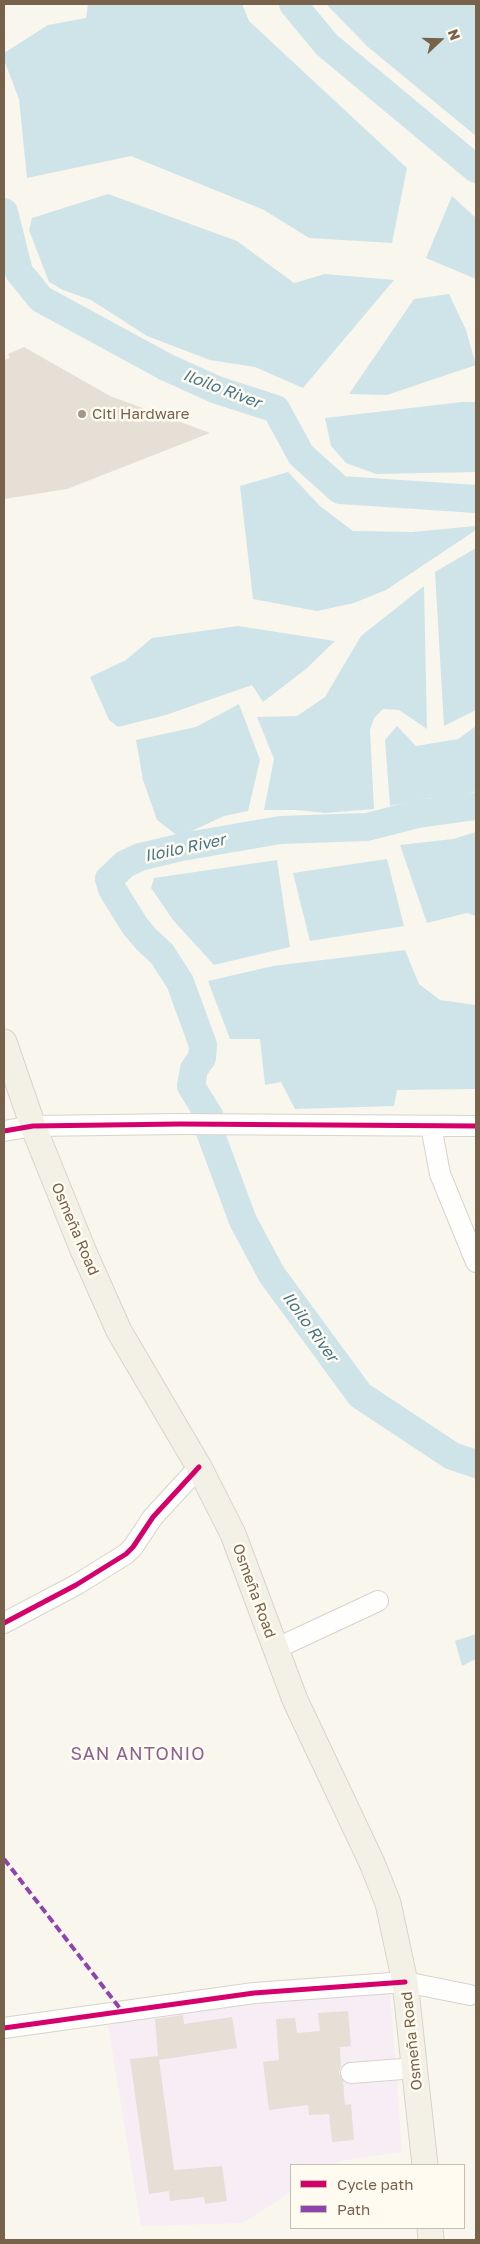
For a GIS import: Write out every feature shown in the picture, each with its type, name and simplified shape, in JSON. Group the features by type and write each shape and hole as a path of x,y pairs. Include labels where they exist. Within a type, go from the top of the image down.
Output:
{"main road":[{"name":"Osmeña Road","path":"4,1042 33,1126 83,1250 119,1331 199,1467 233,1534 295,1700 372,1863 388,1903 405,1982 425,2164"}],"street":[{"path":"4,1131 33,1126 180,1124 476,1126"},
{"path":"431,1126 440,1174 476,1262"},
{"path":"4,1624 76,1585 126,1554 133,1547 153,1517 199,1467"},
{"path":"275,1649 378,1601"},
{"path":"4,2028 254,1993 405,1982 470,1995"},
{"path":"351,2073 415,2068"}],"shaded area":[{"path":"88,4 242,4 249,21 407,168 392,243 309,238 264,210 131,156 27,178 19,99 4,60 4,53 48,25 86,18"},
{"path":"326,4 475,4 476,136 368,47"},
{"path":"108,194 237,241 294,283 325,274 394,280 303,388 255,367 210,360 147,336 91,300 63,290 49,282 29,230 32,218"},
{"path":"452,196 476,218 476,279 426,258"},
{"path":"449,294 466,330 476,365 387,395 349,394 414,299"},
{"path":"476,402 476,472 376,474 346,463 331,446 325,418"},
{"path":"288,472 320,506 353,531 412,532 476,526 476,530 386,590 354,603 317,611 253,599 240,486"},
{"path":"476,548 476,710 444,726 435,572"},
{"path":"424,586 427,729 399,710 383,709 374,718 370,730 374,809 325,813 297,810 264,810 274,759 257,717 297,716 325,697 361,636"},
{"path":"238,626 335,641 306,669 263,702 252,685 166,715 118,727 109,720 90,677 126,660 152,638"},
{"path":"239,704 260,760 248,811 224,816 179,837 157,820 143,780 136,740 196,727"},
{"path":"397,726 416,746 458,739 476,726 476,791 453,799 431,798 390,806 385,740"},
{"path":"476,832 476,916 467,913 427,923 400,845 453,839"},
{"path":"387,859 404,926 310,941 293,873"},
{"path":"277,860 290,947 214,965 173,920 151,888 154,878"},
{"path":"405,950 419,984 440,1000 476,1005 476,1089 397,1090 394,1106 295,1109 281,1082 265,1085 260,1039 230,1039 208,981 273,966"},
{"path":"476,1634 476,1659 462,1666 455,1641"},
{"path":"390,1990 402,2152 339,2161 334,2164 290,2164 290,2193 243,2223 141,2226 107,2019"}],"building":[{"name":"Citi Hardware","path":"24,347 110,396 210,433 67,489 4,499 4,360 10,358 8,354"},
{"path":"348,2011 351,2046 340,2047 341,2066 339,2073 343,2081 345,2105 351,2104 354,2140 332,2142 329,2114 309,2115 308,2105 269,2110 263,2062 279,2060 276,2019 295,2018 297,2033 320,2031 318,2013"},
{"path":"183,2015 184,2024 232,2017 237,2048 159,2060 174,2170 222,2166 227,2201 205,2204 204,2197 170,2201 169,2191 149,2194 130,2059 158,2056 155,2019"}],"waterway":[{"name":"Iloilo River","path":"293,4 327,45 476,169"},
{"name":"Iloilo River","path":"4,212 19,272 41,299 166,367 217,390 276,409 301,455 340,490 476,499"},
{"name":"Iloilo River","path":"210,1117 191,1086 194,1069 202,1058 203,1045 180,982 162,954 135,926 112,889 109,879 125,864 140,857 182,847 280,830 367,827 418,814 476,806"},
{"name":"Iloilo River","path":"210,1132 243,1221 272,1275 360,1395 452,1456 476,1464"}],"marked path":[{"path":"4,1859 122,2011"}],"cycle path":[{"path":"4,1131 33,1126 180,1124 476,1126"},
{"path":"4,1623 76,1585 126,1554 133,1547 153,1517 199,1467"},
{"path":"4,2028 254,1993 405,1982"}],"place":[{"name":"Citi Hardware","path":"82,414"}],"district":[{"name":"SAN ANTONIO","path":"138,1754"}]}
